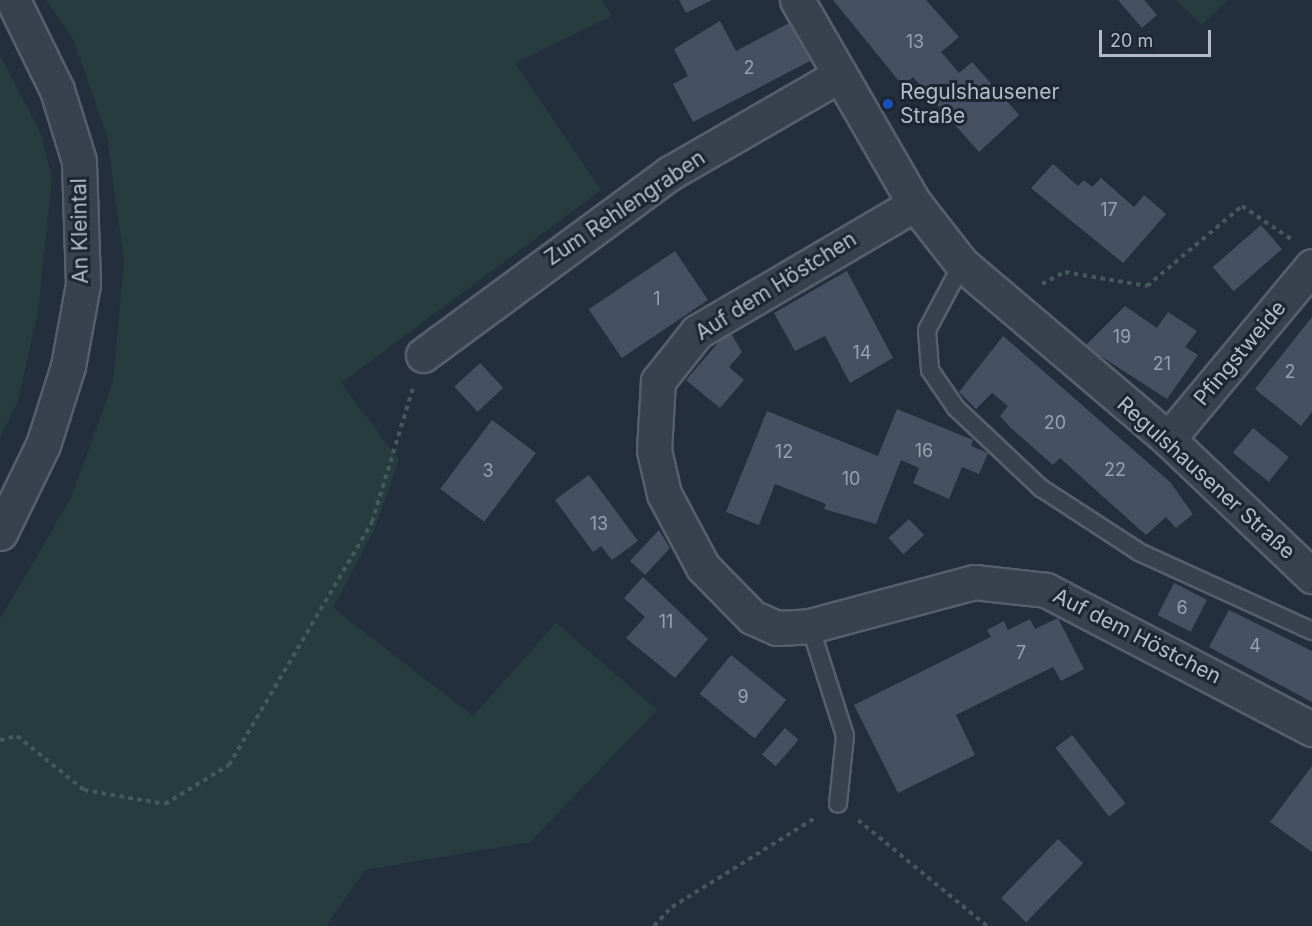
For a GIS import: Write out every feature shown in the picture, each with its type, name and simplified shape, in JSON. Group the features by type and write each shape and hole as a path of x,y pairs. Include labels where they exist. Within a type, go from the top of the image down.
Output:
{"street":[{"name":"An Kleintal","path":"0,533 43,445 68,366 83,284 79,161 57,90 13,0"},
{"name":"Regulshausener Straße","path":"798,0 838,76 915,204 962,264 1005,306 1168,439 1312,576"},
{"name":"Zum Rehlengraben","path":"423,355 670,173 838,76"},
{"name":"Auf dem Höstchen","path":"915,204 697,332 658,381 654,450 682,534 702,567 752,617 777,628 810,626 917,594 974,582 1013,582 1095,612 1312,729"},
{"name":"Pfingstweide","path":"1168,439 1304,254"}],"lane":[{"path":"962,264 927,330 930,370 956,408 1041,488 1139,552 1312,631"},
{"path":"810,626 845,736 838,804"}],"path":[{"path":"1005,306 1065,272 1147,286 1242,206 1304,254"},
{"path":"0,740 17,736 84,790 165,804 229,765 372,522 423,355"},
{"path":"654,926 672,907 838,804 987,926"}],"green space":[{"path":"46,0 602,0 612,16 515,63 601,190 341,383 399,460 375,528 333,608 473,716 556,623 657,710 530,842 365,870 326,926 0,926 0,619 71,498 113,382 124,261 107,135 73,39"},
{"path":"1176,0 1227,0 1202,25"},
{"path":"0,55 41,134 52,178 38,312 18,401 0,438"}],"building":[{"path":"679,0 712,0 686,13"},
{"path":"833,0 926,0 959,37 941,52 959,73 972,62 1019,115 979,152 913,77 903,86"},
{"path":"1118,0 1144,0 1157,15 1142,28"},
{"path":"720,21 736,51 789,23 810,61 693,122 673,84 688,76 674,49"},
{"path":"1053,164 1078,186 1084,180 1092,187 1101,178 1134,207 1144,195 1166,214 1123,263 1031,188"},
{"path":"1261,225 1282,249 1234,291 1213,267"},
{"path":"675,251 708,300 622,358 589,309"},
{"path":"847,271 893,358 850,383 825,336 795,351 774,313"},
{"path":"1125,306 1157,328 1168,312 1197,331 1185,347 1198,355 1167,399 1085,346"},
{"path":"1312,317 1312,412 1301,426 1255,389"},
{"path":"729,330 742,352 729,367 744,380 720,408 686,380"},
{"path":"1003,336 1170,482 1193,514 1176,528 1166,517 1146,535 1060,458 1053,465 1011,428 1000,416 1008,406 992,393 976,409 959,392"},
{"path":"480,363 503,388 478,412 454,387"},
{"path":"897,409 973,440 971,446 988,453 979,474 962,467 949,499 913,483 919,468 901,460 876,524 824,509 826,504 775,484 759,525 726,512 767,411 878,456"},
{"path":"492,420 536,453 484,522 440,489"},
{"path":"1253,428 1289,457 1269,482 1233,453"},
{"path":"589,475 638,541 612,560 601,546 593,552 555,500"},
{"path":"909,519 924,535 904,554 889,538"},
{"path":"659,530 670,548 645,575 630,561"},
{"path":"643,577 708,639 675,678 626,638 645,617 624,598"},
{"path":"1174,583 1207,600 1191,632 1158,615"},
{"path":"1229,610 1312,651 1312,702 1209,647"},
{"path":"1058,618 1084,669 1061,681 1053,667 956,715 975,755 898,793 854,705 991,637 987,630 1004,621 1008,630 1030,619 1035,629"},
{"path":"731,655 786,700 755,739 700,694"},
{"path":"785,728 799,740 776,766 762,754"},
{"path":"1072,735 1126,804 1109,816 1055,748"},
{"path":"1312,766 1312,852 1270,822"},
{"path":"1058,839 1083,863 1026,922 1001,898"}],"place":[{"name":"Regulshausener Straße","path":"888,104"}]}
